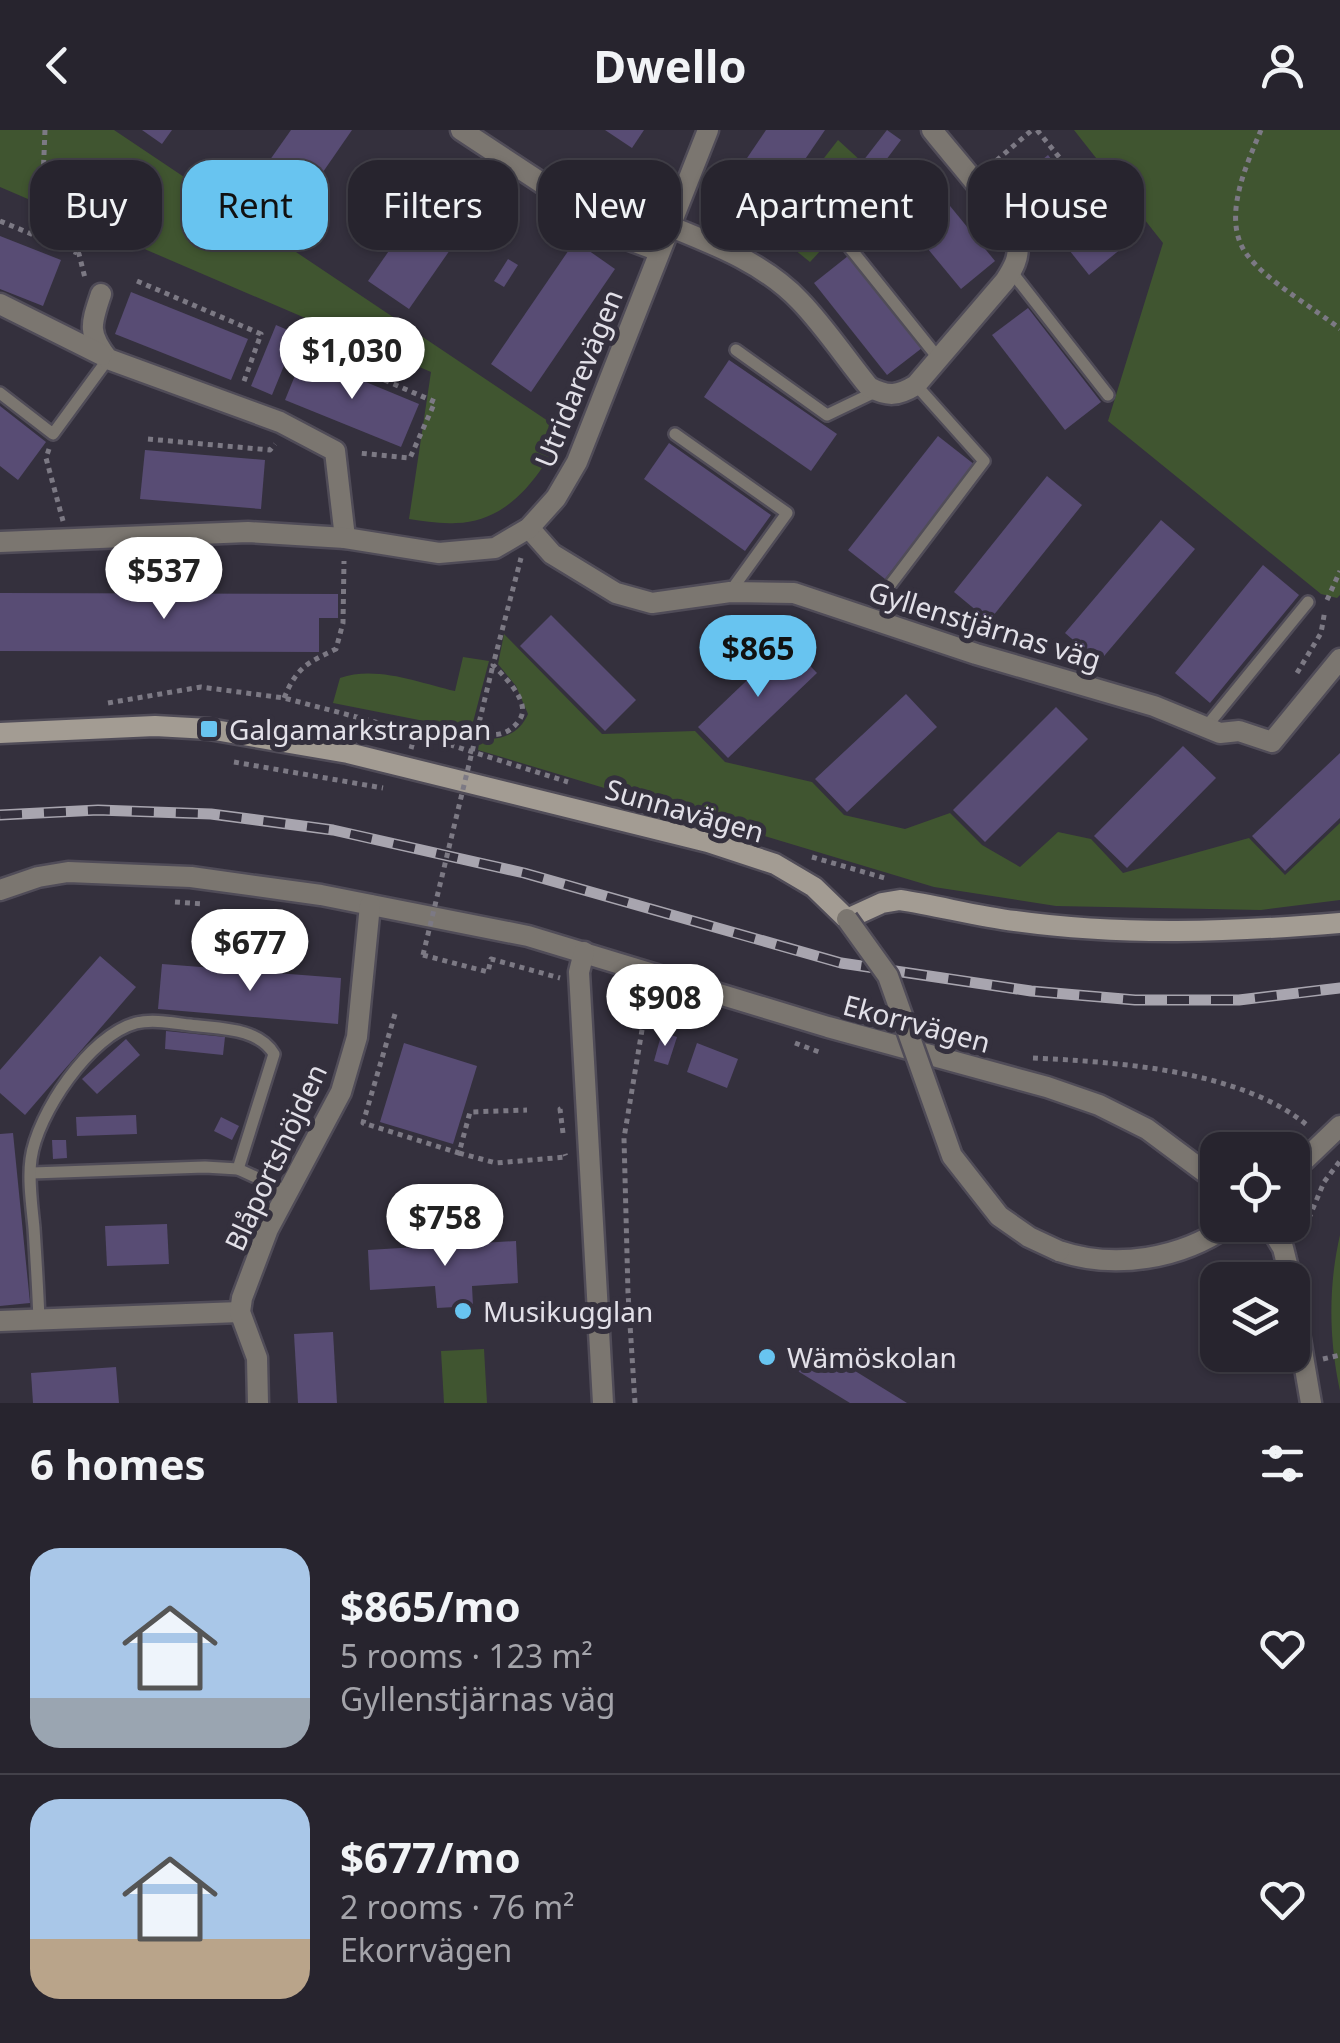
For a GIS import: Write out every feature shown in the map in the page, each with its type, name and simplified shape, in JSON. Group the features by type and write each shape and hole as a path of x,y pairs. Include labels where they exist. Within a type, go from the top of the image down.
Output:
{"main road":[{"name":"Sunnavägen","path":"0,733 155,726 209,728 407,766 708,842 775,864 814,887 847,918"},
{"path":"847,918 900,900 1014,921 1119,930 1340,923"}],"street":[{"path":"461,130 627,239 658,252"},
{"name":"Utridarevägen","path":"681,198 708,130"},
{"path":"932,130 968,176"},
{"path":"681,231 759,268 786,289 869,388 884,396 902,394 916,385 1011,271 1017,250"},
{"name":"Utridarevägen","path":"529,528 556,498 577,462 658,252"},
{"path":"101,294 92,320 93,340 108,358"},
{"path":"0,304 108,358 290,427 335,450 346,538"},
{"path":"0,542 248,532 346,538 439,554 495,548 529,528"},
{"name":"Gyllenstjärnas väg","path":"529,528 552,554 616,594 652,603 730,592 794,594 976,654 1154,706 1220,733 1239,731 1272,742 1340,659"},
{"name":"Ekorrvägen","path":"0,890 68,872 190,877 464,921 584,952 828,1028 1047,1087 1099,1105 1147,1129 1200,1169"},
{"name":"Blåportshöjden","path":"240,1312 268,1228 341,1092 357,1037 370,905"},
{"path":"847,918 888,976 952,1156 999,1216 1059,1252 1102,1262 1129,1261 1200,1239"},
{"path":"584,952 580,972 603,1403"},
{"path":"1310,1155 1340,1126"},
{"path":"1279,1242 1286,1262"},
{"path":"0,1320 240,1312 256,1358 258,1403"},
{"path":"1306,1372 1311,1403"}],"lane":[{"path":"852,250 938,359"},
{"path":"1011,271 1108,395"},
{"path":"736,350 827,415 876,391"},
{"path":"0,393 53,434 108,358"},
{"path":"892,584 984,461 916,385"},
{"path":"675,434 787,513 730,592"},
{"path":"1206,727 1308,602"},
{"path":"38,1321 32,1173 38,1131 53,1102 96,1048 122,1029 147,1021 258,1037 274,1054 238,1169"},
{"path":"32,1173 238,1169 288,1192"}],"path":[{"path":"45,130 43,179 80,254 83,276 101,294"},
{"path":"998,160 1035,130 1060,160"},
{"path":"1261,130 1242,175 1235,218 1246,255 1340,329"},
{"path":"0,221 80,254"},
{"path":"136,282 261,334 234,405"},
{"path":"310,348 434,402 410,458 335,450"},
{"path":"148,439 270,450 290,427"},
{"path":"53,434 46,458 67,538"},
{"path":"529,528 423,954 488,972 491,959 563,978"},
{"path":"284,698 293,677 304,665 336,649 343,623 346,538"},
{"path":"1291,682 1320,633 1328,594 1340,571"},
{"path":"407,766 415,734 430,725 490,736 501,734 519,721 523,712 521,702 493,665"},
{"path":"234,762 383,788"},
{"path":"635,1403 624,1138 647,1000"},
{"path":"395,1014 363,1123 496,1163 566,1157 560,1109 586,1098"},
{"path":"459,1153 470,1112 527,1110"},
{"path":"1283,1248 1304,1233 1324,1182 1340,1161"}],"green space":[{"path":"0,130 114,130 159,160 30,160 30,200 0,187"},
{"path":"1074,130 1340,130 1337,598 1321,594 1108,421 1163,243 1144,219 1144,160 1098,160"},
{"path":"838,140 860,160 822,160"},
{"path":"162,162 182,176 182,250 293,250 563,431 522,493 493,514 475,521 438,523 409,519 431,372 147,250 162,250"},
{"path":"795,250 821,250 810,262"},
{"path":"504,634 602,734 695,731 725,762 812,782 844,815 905,829 950,813 982,845 1020,867 1058,832 1091,839 1123,873 1249,838 1285,875 1340,823 1340,900 1261,910 1056,906 934,887 478,750 480,738 509,735 528,714 516,686 498,664"},
{"path":"463,657 489,661 472,726 333,703 340,678 354,674 398,677 455,691"},
{"path":"1340,1235 1340,1391 1331,1313"},
{"path":"484,1349 487,1403 444,1403 441,1351"}],"building":[{"path":"142,130 172,130 162,144"},
{"path":"291,130 352,130 328,165 328,160 270,160"},
{"path":"605,130 644,130 632,148"},
{"path":"766,130 825,130 805,160 746,160"},
{"path":"887,130 901,140 886,160 864,160"},
{"path":"948,203 968,228 968,250 986,250 995,261 961,289 929,250 948,250"},
{"path":"0,236 61,260 43,306 0,289"},
{"path":"390,250 450,250 409,309 368,281"},
{"path":"569,250 588,250 615,269 531,392 491,364"},
{"path":"1069,250 1120,250 1089,275"},
{"path":"848,256 922,348 887,375 814,283"},
{"path":"508,259 518,265 504,287 494,281"},
{"path":"131,292 248,339 231,380 115,334"},
{"path":"1028,308 1101,402 1065,430 992,335"},
{"path":"276,325 297,334 272,395 251,386"},
{"path":"303,356 419,404 401,447 285,400"},
{"path":"729,360 837,434 811,471 704,397"},
{"path":"0,406 46,442 18,480 0,466"},
{"path":"938,436 975,465 885,579 848,550"},
{"path":"669,443 771,515 745,551 644,479"},
{"path":"145,450 265,460 261,509 140,499"},
{"path":"1047,476 1082,505 989,621 954,592"},
{"path":"1161,520 1195,549 1099,662 1065,633"},
{"path":"1263,565 1299,595 1210,703 1175,673"},
{"path":"0,593 338,594 338,618 319,618 319,652 0,651"},
{"path":"551,615 636,700 605,731 520,646"},
{"path":"787,642 817,673 728,758 698,727"},
{"path":"906,694 937,727 847,812 815,779"},
{"path":"1056,707 1088,739 985,842 953,810"},
{"path":"1183,746 1216,778 1127,868 1094,836"},
{"path":"1340,753 1340,818 1285,871 1252,836"},
{"path":"100,956 136,987 25,1115 0,1093 0,1070"},
{"path":"162,964 341,978 338,1024 158,1009"},
{"path":"166,1031 225,1037 223,1055 165,1049"},
{"path":"662,1032 677,1037 668,1065 654,1061"},
{"path":"126,1039 140,1055 97,1094 82,1079"},
{"path":"404,1043 477,1066 453,1144 380,1122"},
{"path":"697,1043 738,1059 727,1088 687,1072"},
{"path":"136,1115 137,1134 77,1136 76,1117"},
{"path":"221,1117 239,1126 232,1140 214,1131"},
{"path":"13,1133 30,1303 0,1306 0,1134"},
{"path":"52,1140 66,1140 67,1158 53,1159"},
{"path":"167,1224 169,1264 107,1266 105,1226"},
{"path":"516,1241 518,1283 472,1286 473,1306 437,1308 435,1286 370,1290 368,1250"},
{"path":"333,1332 337,1403 298,1403 294,1334"},
{"path":"813,1345 907,1403 850,1403 796,1370"},
{"path":"116,1367 119,1403 33,1403 31,1373"}],"railway":[{"path":"0,815 98,810 211,814 333,830 524,873 841,963 1031,991 1135,1000 1239,1000 1340,988"}],"place":[{"name":"Galgamarkstrappan","path":"209,729"},
{"name":"Musikugglan","path":"463,1311"},
{"name":"Wämöskolan","path":"767,1357"}]}
